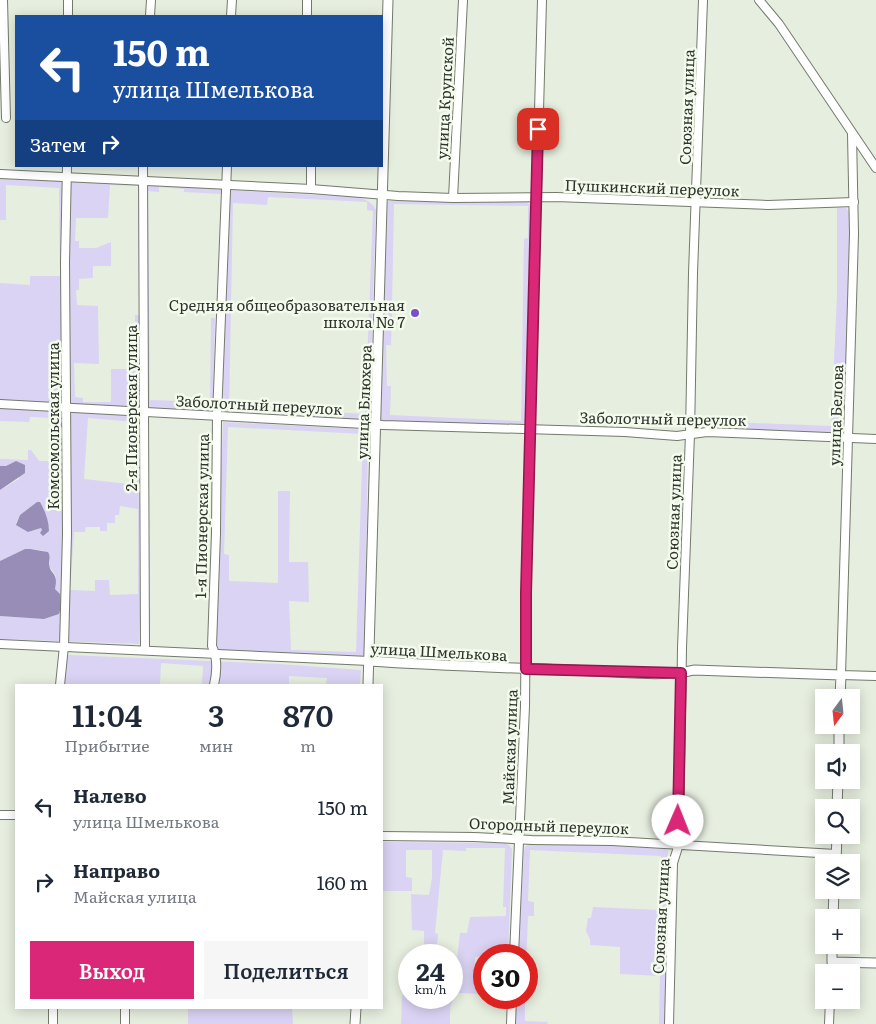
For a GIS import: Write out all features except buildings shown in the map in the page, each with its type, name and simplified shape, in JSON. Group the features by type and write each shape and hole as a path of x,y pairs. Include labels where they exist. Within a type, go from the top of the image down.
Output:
{"street":[{"path":"2,0 6,118"},
{"path":"68,0 68,15"},
{"path":"150,15 151,0"},
{"path":"232,0 232,15"},
{"path":"307,0 307,15"},
{"name":"улица Блюхера","path":"383,162 388,0"},
{"name":"улица Крупской","path":"453,198 463,0"},
{"name":"Майская улица","path":"514,944 526,669 530,429 542,0"},
{"name":"Союзная улица","path":"670,1024 673,863 679,844 681,673 703,0"},
{"path":"758,0 779,24 876,168"},
{"name":"улица Белова","path":"840,689 854,202 852,134"},
{"name":"Комсомольская улица","path":"60,684 64,646 67,534 65,262 67,167"},
{"name":"2-я Пионерская улица","path":"144,167 145,650"},
{"name":"1-я Пионерская улица","path":"214,684 216,654 212,646 216,533 216,416 227,167"},
{"path":"311,167 311,189"},
{"name":"улица Блюхера","path":"368,684 383,167"},
{"name":"Пушкинский переулок","path":"0,174 143,180 453,198 556,197 768,205 854,202"},
{"name":"Заболотный переулок","path":"0,404 375,424 677,436 707,432 876,439"},
{"name":"улица Шмелькова","path":"0,644 526,669 681,673 694,670 876,676"},
{"path":"0,815 15,815"},
{"name":"Огородный переулок","path":"383,836 474,836 519,840 679,844 815,856"},
{"path":"832,954 832,962 876,963"},
{"path":"53,1009 53,1024"},
{"path":"124,1024 125,1009"},
{"path":"355,1024 356,1009"},
{"path":"511,1024 512,1009"},
{"path":"830,1009 830,1024"}],"shaded area":[{"path":"0,178 63,181 61,405 0,400 0,283 30,285 30,276 60,276 59,188 6,185 6,220 0,220"},
{"path":"70,183 141,184 140,408 68,405 67,280","holes":["110,185 138,186 139,315 135,315 135,333 137,333 136,369 111,369 111,402 83,402 83,398 75,397 74,363 99,364 98,306 77,305 76,290 79,290 79,279 93,278 93,266 111,266 111,242 96,248 79,248 79,241 75,241 76,218 108,218"]},
{"path":"147,185 221,189 221,194 184,192 184,189 159,187 159,192 148,191 150,400 210,402 211,318 215,318 213,412 145,409"},
{"path":"229,190 355,197 372,204 376,210 369,421 300,418 300,410 365,414 373,211 367,210 367,202 268,197 267,205 233,203 229,411 290,414 290,417 223,412"},
{"path":"389,201 524,201 529,203 531,210 531,241 526,427 379,421 382,313 392,313 391,345 386,345 387,386 391,386 390,415 521,421 524,239 528,238 528,206 394,204 392,306 383,306 386,204"},
{"path":"837,208 846,208 850,214 844,426 842,432 837,434 702,428 702,421 831,426 837,296"},
{"path":"0,407 138,415 139,644 0,639 0,616 44,619 59,614 61,600 55,589 56,576 49,566 50,556 48,552 28,550 0,561 0,490 19,479 16,461 6,466 0,466 0,459 28,460 28,450 31,450 39,461 54,461 53,418 30,417 29,422 0,421","holes":["88,418 135,422 137,485 84,479","37,502 40,503 49,528 28,532 16,523 20,515","120,506 138,509 138,594 110,595 109,580 95,580 95,591 70,590 74,532 85,532 86,527 100,527 100,531 107,531 107,523 115,523 115,515 119,515"]},
{"path":"223,422 361,429 368,433 364,656 219,651 215,643","holes":["228,427 363,434 356,652 291,650 289,601 309,602 308,562 289,562 290,491 278,491 278,583 229,581 229,555 224,554"]},
{"path":"16,461 25,465 25,473 0,490 0,466 6,466"},
{"path":"37,502 40,502 42,505 48,524 49,531 43,536 40,533 41,528 28,532 16,525 20,515"},
{"path":"25,549 48,552 50,568 56,579 55,589 60,594 61,607 59,614 44,619 0,616 0,561"},
{"path":"66,656 279,664 361,670 360,684 326,684 327,678 289,676 289,684 202,684 203,666 161,663 160,684 64,684"},
{"path":"383,842 505,843 512,849 508,944 473,944 473,994 463,993 463,944 459,944 460,933 467,933 470,917 506,916 506,907 503,907 505,848 466,848 466,851 443,850 435,933 438,934 437,944 424,944 424,931 412,930 411,894 429,895 432,878 432,850 406,850 406,877 412,878 412,891 383,891"},
{"path":"529,844 654,847 663,848 668,851 665,1024 659,1024 660,976 620,974 620,947 590,945 590,939 586,931 588,918 591,918 593,907 660,910 661,856 530,850 528,901 534,902 534,916 528,916 527,944 519,944 525,847"},
{"path":"188,1009 292,1009 293,1024 188,1024"},
{"path":"402,1009 451,1009 450,1024 401,1024"},
{"path":"515,1009 525,1009 525,1021 548,1022 547,1024 514,1024"}],"place":[{"name":"Средняя общеобразовательная школа № 7","path":"415,313"}],"route":[{"path":"538,129 526,593 526,669 681,673 678,821"}]}
